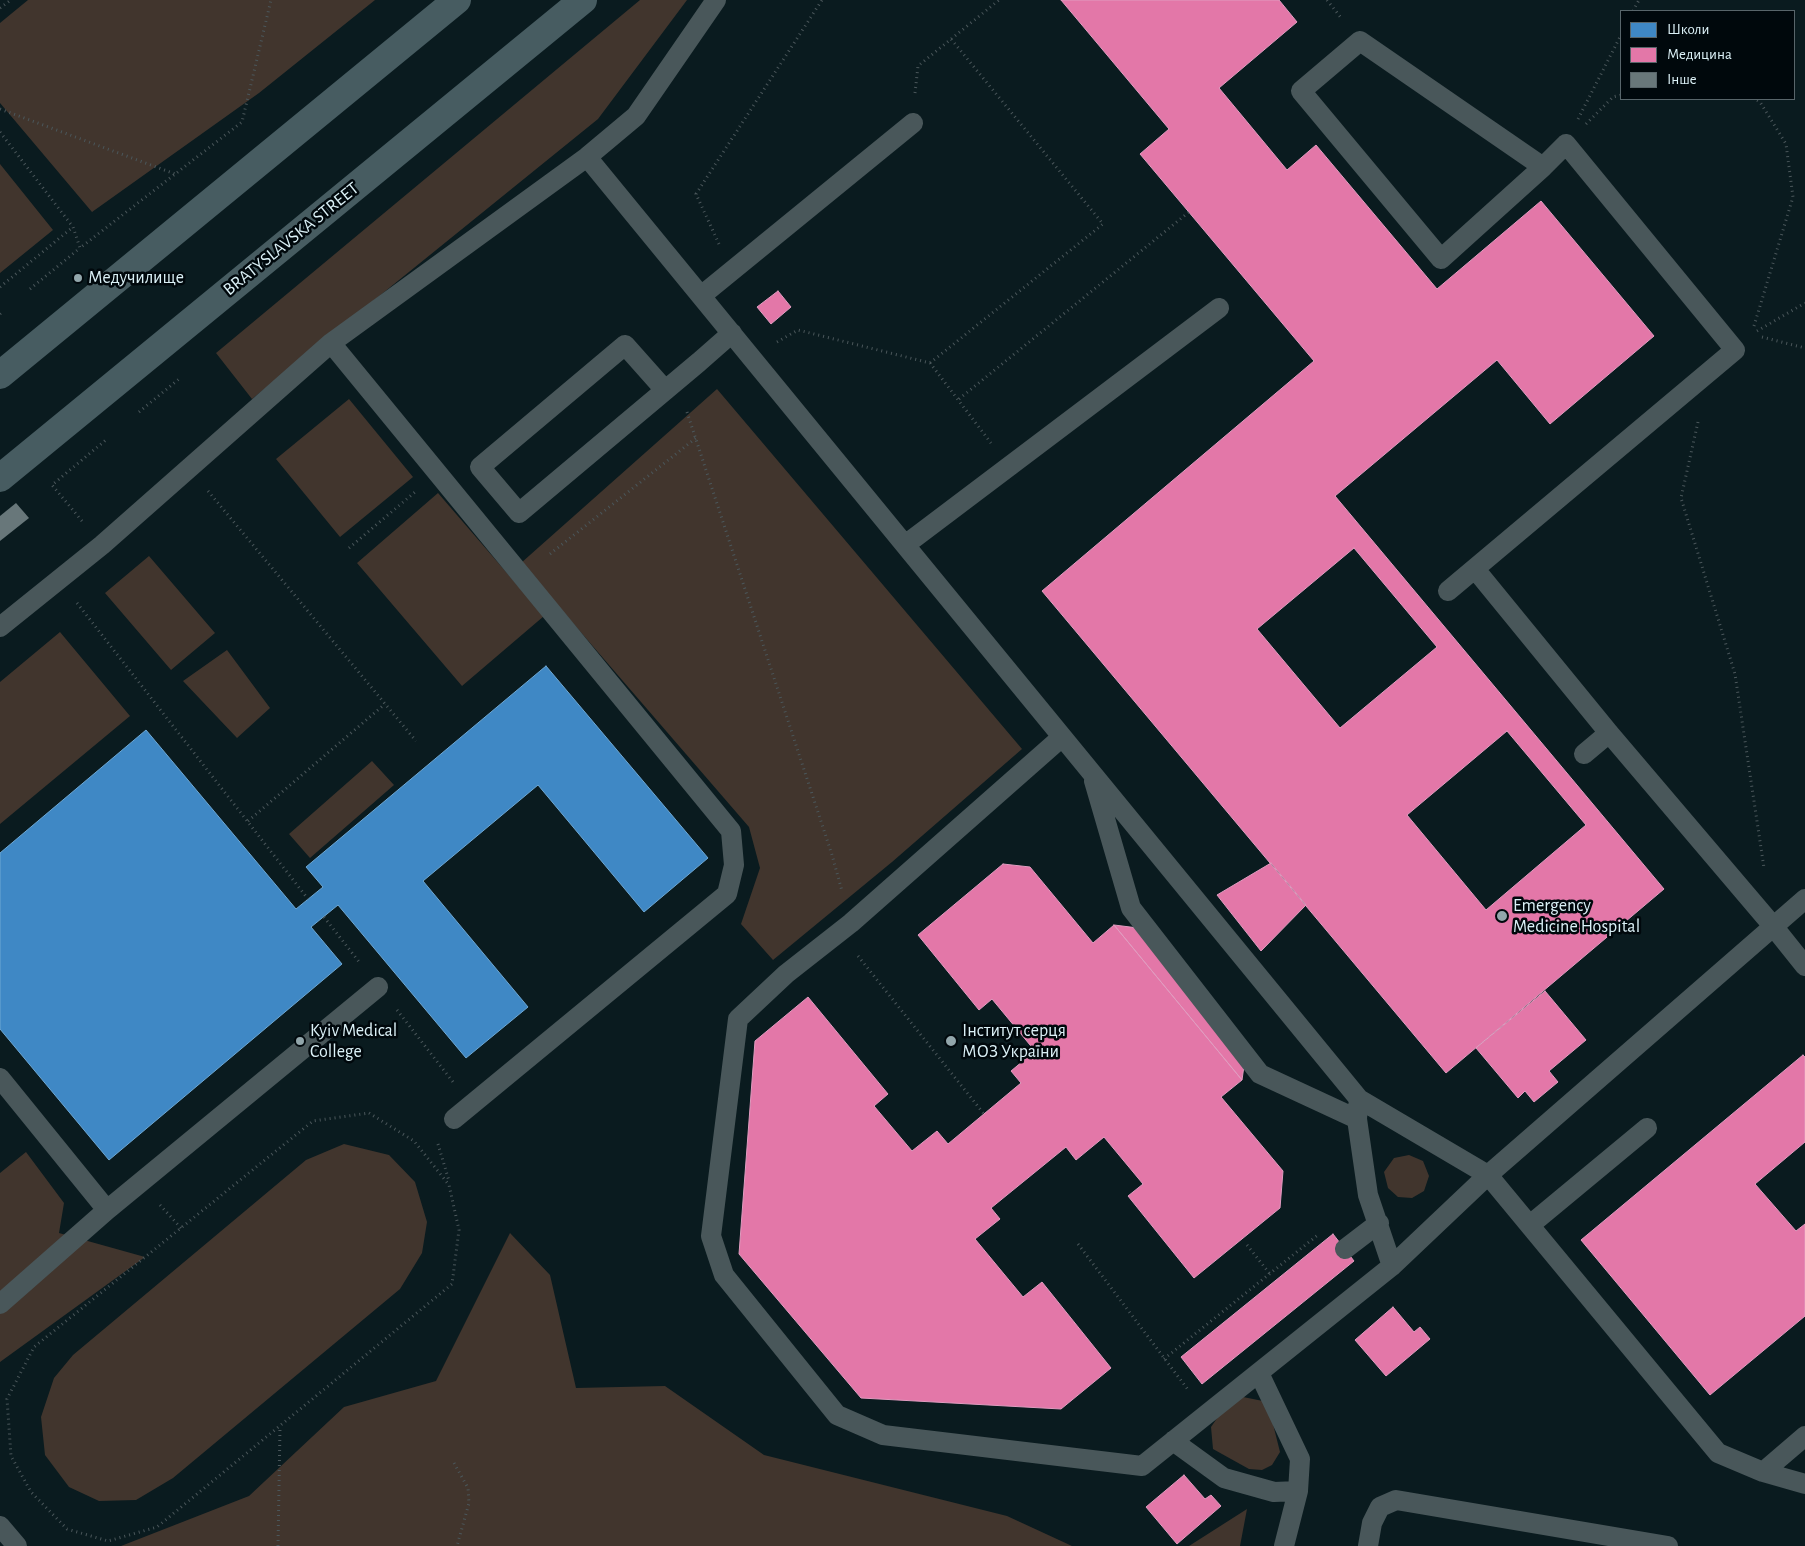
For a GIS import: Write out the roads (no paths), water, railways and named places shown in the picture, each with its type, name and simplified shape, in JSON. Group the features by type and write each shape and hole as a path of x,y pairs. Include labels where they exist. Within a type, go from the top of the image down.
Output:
{"main road":[{"path":"0,375 457,0"},
{"name":"BRATYSLAVSKA STREET","path":"0,478 583,0"}],"lane":[{"path":"0,627 102,545 332,344 587,157 636,116 716,0"},
{"path":"1448,591 1735,350 1566,144 1543,167 1441,259 1301,90 1360,41 1543,167"},
{"path":"701,296 913,123"},
{"path":"587,157 1359,1099 1488,1175 1718,1454 1763,1472 1805,1484"},
{"path":"905,546 1218,308"},
{"path":"665,390 625,345 480,467 519,513 665,390 736,338"},
{"path":"332,344 731,831 734,865 727,894 454,1119"},
{"path":"1475,568 1609,733 1805,966"},
{"path":"1584,754 1609,733"},
{"path":"1062,737 845,928 786,974 738,1019 711,1236 724,1275 837,1415 883,1435 1142,1466 1392,1266 1488,1175 1805,899"},
{"path":"1091,772 1131,908 1260,1074 1358,1119"},
{"path":"0,1304 107,1210 378,986"},
{"path":"0,1078 107,1210"},
{"path":"1359,1099 1358,1119 1368,1195 1392,1266"},
{"path":"1530,1225 1647,1128"},
{"path":"1345,1249 1379,1223"},
{"path":"1259,1373 1300,1459 1298,1491 1284,1546"},
{"path":"1763,1472 1805,1436"},
{"path":"1173,1442 1224,1478 1274,1492 1298,1491"},
{"path":"1368,1546 1372,1523 1380,1507 1396,1500 1668,1546"},
{"path":"0,1526 17,1546"}],"place":[{"name":"Медучилище","path":"78,278"},
{"name":"Emergency Medicine Hospital","path":"1502,916"},
{"name":"Kyiv Medical College","path":"300,1041"},
{"name":"Інститут серця МОЗ України","path":"951,1041"}]}
